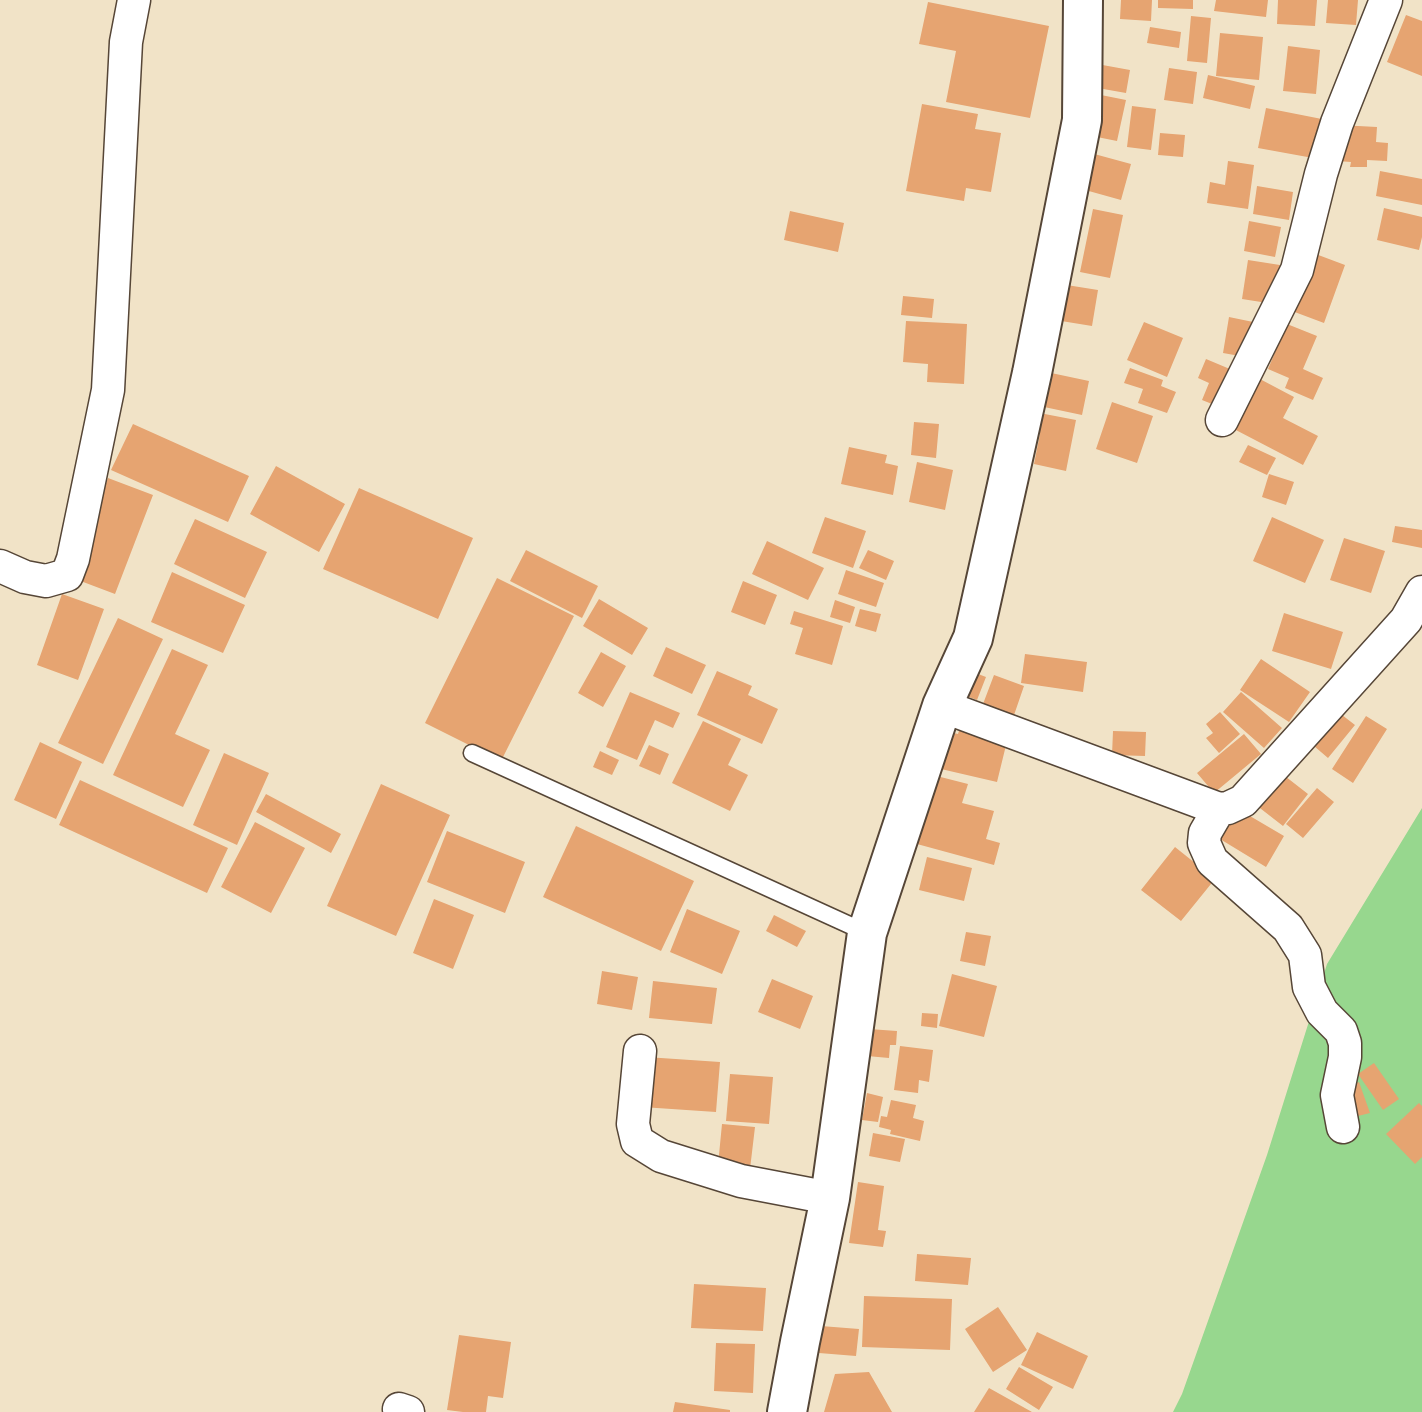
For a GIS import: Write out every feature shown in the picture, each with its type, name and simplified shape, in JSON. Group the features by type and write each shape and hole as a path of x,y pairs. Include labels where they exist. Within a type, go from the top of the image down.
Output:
{"street":[{"path":"0,566 25,577 46,581 67,575 73,559 108,390 126,42 134,0"},
{"path":"788,1412 830,1198 867,933 942,706 973,638 1032,373 1082,120 1083,0"},
{"path":"1222,420 1297,270 1337,123 1386,0"},
{"path":"942,706 1219,809 1228,807 1243,800 1406,620 1422,592"},
{"path":"1219,809 1205,833 1204,843 1212,861 1289,928 1305,955 1309,987 1322,1012 1341,1031 1345,1043 1345,1057 1337,1095 1343,1127"},
{"path":"640,1051 633,1124 637,1141 661,1156 741,1181 830,1198"}],"lane":[{"path":"472,754 867,933"}],"green space":[{"path":"1422,808 1422,1412 1173,1412 1182,1394 1267,1155 1327,964"}],"building":[{"path":"1121,0 1152,0 1151,21 1120,19"},
{"path":"1158,0 1193,0 1193,9 1158,8"},
{"path":"1216,0 1268,0 1266,17 1214,11"},
{"path":"1278,0 1317,0 1315,26 1277,24"},
{"path":"1328,0 1358,0 1356,25 1326,23"},
{"path":"928,2 1049,26 1030,118 946,102 956,51 919,44"},
{"path":"1406,15 1422,21 1422,76 1387,62"},
{"path":"1191,16 1211,18 1207,63 1187,61"},
{"path":"1150,27 1181,32 1179,48 1147,43"},
{"path":"1220,33 1263,37 1259,80 1216,76"},
{"path":"1288,46 1320,50 1316,94 1283,91"},
{"path":"1097,64 1130,70 1126,93 1092,87"},
{"path":"1169,68 1197,72 1193,104 1164,100"},
{"path":"1208,75 1255,86 1250,109 1203,98"},
{"path":"1096,94 1126,100 1117,141 1087,135"},
{"path":"922,104 978,114 975,129 1001,133 991,192 966,188 964,201 906,191"},
{"path":"1132,106 1156,109 1151,150 1127,147"},
{"path":"1266,108 1332,121 1324,160 1258,148"},
{"path":"1339,125 1377,127 1376,142 1388,143 1387,161 1367,160 1367,167 1350,167 1351,162 1337,161"},
{"path":"1160,133 1185,135 1183,157 1158,155"},
{"path":"1087,152 1131,164 1121,200 1078,188"},
{"path":"1228,161 1254,165 1248,209 1207,203 1210,182 1225,185"},
{"path":"1380,171 1422,179 1422,205 1376,196"},
{"path":"1257,186 1293,192 1289,220 1253,214"},
{"path":"1384,208 1422,217 1419,250 1377,240"},
{"path":"1093,209 1123,215 1110,278 1080,272"},
{"path":"790,211 844,223 838,252 784,240"},
{"path":"1249,221 1281,227 1275,257 1244,251"},
{"path":"1313,253 1345,265 1324,323 1292,311"},
{"path":"1248,260 1280,265 1274,304 1242,299"},
{"path":"1054,283 1098,290 1092,326 1049,319"},
{"path":"903,296 934,299 932,318 901,315"},
{"path":"1229,317 1258,323 1251,358 1223,353"},
{"path":"906,321 967,324 964,384 927,382 928,364 903,362"},
{"path":"1144,322 1183,338 1167,377 1127,360"},
{"path":"1287,324 1317,336 1303,369 1323,378 1313,400 1285,388 1289,378 1268,369"},
{"path":"1206,359 1237,372 1222,408 1202,400 1209,383 1198,378"},
{"path":"1130,368 1163,380 1161,386 1176,392 1167,413 1138,403 1143,389 1124,383"},
{"path":"1037,370 1089,381 1082,415 1030,404"},
{"path":"1258,378 1294,397 1283,418 1318,436 1303,465 1232,428"},
{"path":"1112,402 1153,416 1137,463 1096,449"},
{"path":"1029,411 1076,420 1066,471 1034,464 1040,434 1025,430"},
{"path":"914,422 939,424 936,458 911,455"},
{"path":"133,424 249,476 228,522 111,470"},
{"path":"1248,445 1276,458 1267,475 1239,462"},
{"path":"849,447 887,455 885,463 898,466 893,495 841,484"},
{"path":"917,462 953,470 945,510 909,502"},
{"path":"276,466 345,504 319,552 250,514"},
{"path":"1269,474 1294,482 1286,505 1262,497"},
{"path":"108,478 153,495 115,594 70,577"},
{"path":"359,488 473,538 438,619 323,569"},
{"path":"825,517 866,531 853,568 812,553"},
{"path":"1272,517 1324,540 1305,583 1253,561"},
{"path":"195,519 267,552 245,598 174,564"},
{"path":"1395,526 1422,530 1422,548 1392,542"},
{"path":"1344,538 1385,551 1371,593 1330,580"},
{"path":"767,541 824,568 808,600 752,574"},
{"path":"526,550 598,586 582,618 510,581"},
{"path":"868,550 894,561 886,580 859,568"},
{"path":"846,570 884,583 876,607 838,594"},
{"path":"172,572 245,605 223,653 151,622"},
{"path":"497,578 574,616 501,761 425,723"},
{"path":"743,581 777,595 765,625 731,612"},
{"path":"62,594 104,609 78,680 37,665"},
{"path":"599,599 648,628 632,655 583,626"},
{"path":"835,600 855,607 850,623 830,617"},
{"path":"860,609 881,614 876,632 855,626"},
{"path":"794,611 843,626 832,665 795,654 803,628 790,624"},
{"path":"1284,613 1343,632 1331,669 1272,651"},
{"path":"118,618 163,639 103,764 58,743"},
{"path":"666,647 706,665 692,694 653,676"},
{"path":"172,649 208,665 175,734 210,750 183,807 113,775"},
{"path":"601,652 626,666 603,707 578,693"},
{"path":"1025,654 1087,662 1083,692 1021,683"},
{"path":"1261,659 1310,692 1289,722 1240,690"},
{"path":"965,669 986,677 977,700 956,692"},
{"path":"717,671 752,686 748,695 778,709 762,744 697,715"},
{"path":"994,675 1024,686 1014,715 983,704"},
{"path":"630,692 680,713 673,728 655,720 637,760 606,747"},
{"path":"1241,692 1282,728 1264,748 1223,712"},
{"path":"1333,708 1355,725 1328,758 1307,740"},
{"path":"1220,712 1240,734 1219,753 1206,738 1213,733 1206,724"},
{"path":"1366,716 1387,729 1353,783 1332,769"},
{"path":"703,721 741,739 728,765 748,775 730,811 672,783"},
{"path":"962,721 1009,733 997,782 941,769 950,732 958,734"},
{"path":"1113,731 1146,732 1145,756 1112,755"},
{"path":"1244,734 1261,754 1214,793 1197,773"},
{"path":"40,742 82,762 56,819 14,800"},
{"path":"649,745 669,754 660,775 639,766"},
{"path":"600,751 619,760 612,775 593,767"},
{"path":"224,753 269,773 237,845 193,825"},
{"path":"925,773 968,784 962,803 994,811 986,839 1000,843 994,865 906,841"},
{"path":"1281,773 1308,794 1283,826 1256,805"},
{"path":"80,780 228,848 207,893 59,825"},
{"path":"381,784 450,815 396,936 327,906"},
{"path":"1317,788 1334,802 1303,838 1286,824"},
{"path":"266,794 341,834 331,853 256,812"},
{"path":"1238,809 1284,836 1266,867 1220,839"},
{"path":"255,822 305,848 271,913 221,887"},
{"path":"576,826 694,881 661,951 543,897"},
{"path":"447,831 525,862 505,913 427,882"},
{"path":"1175,847 1215,879 1181,921 1141,890"},
{"path":"927,857 972,868 964,901 919,890"},
{"path":"434,899 474,915 453,969 413,953"},
{"path":"687,909 740,931 722,974 670,952"},
{"path":"774,915 806,931 797,947 766,931"},
{"path":"966,932 991,936 985,966 960,961"},
{"path":"602,971 638,977 632,1010 597,1004"},
{"path":"952,974 997,986 984,1037 939,1026"},
{"path":"772,979 813,996 800,1029 758,1012"},
{"path":"653,981 717,988 712,1024 649,1018"},
{"path":"922,1013 938,1014 937,1028 921,1026"},
{"path":"869,1029 897,1031 896,1045 890,1045 889,1058 867,1056"},
{"path":"900,1046 933,1050 929,1082 919,1080 918,1093 894,1090"},
{"path":"646,1057 720,1062 716,1112 642,1107"},
{"path":"1374,1063 1399,1099 1383,1110 1358,1074"},
{"path":"730,1074 773,1077 769,1124 726,1121"},
{"path":"1359,1082 1370,1113 1354,1117 1344,1088"},
{"path":"867,1093 883,1097 878,1122 862,1120"},
{"path":"891,1100 916,1105 913,1118 924,1121 920,1141 890,1134 891,1130 879,1127 881,1116 887,1117"},
{"path":"1419,1103 1422,1106 1422,1157 1415,1164 1386,1134"},
{"path":"722,1124 755,1127 750,1169 718,1165"},
{"path":"873,1133 905,1139 900,1162 869,1156"},
{"path":"858,1182 884,1186 878,1230 886,1231 883,1247 849,1243"},
{"path":"917,1254 971,1258 968,1285 915,1281"},
{"path":"694,1284 766,1288 763,1331 691,1328"},
{"path":"864,1296 952,1299 950,1350 862,1347"},
{"path":"998,1307 1027,1350 993,1372 965,1329"},
{"path":"821,1326 859,1329 856,1356 819,1353"},
{"path":"1037,1332 1088,1356 1073,1389 1021,1365"},
{"path":"459,1335 511,1342 503,1398 488,1396 486,1412 447,1410"},
{"path":"716,1343 755,1344 753,1393 714,1391"},
{"path":"1019,1367 1053,1387 1039,1410 1006,1389"},
{"path":"869,1372 892,1412 824,1412 835,1374"},
{"path":"989,1388 1032,1412 974,1412"},
{"path":"675,1402 730,1410 730,1412 673,1412"}]}
